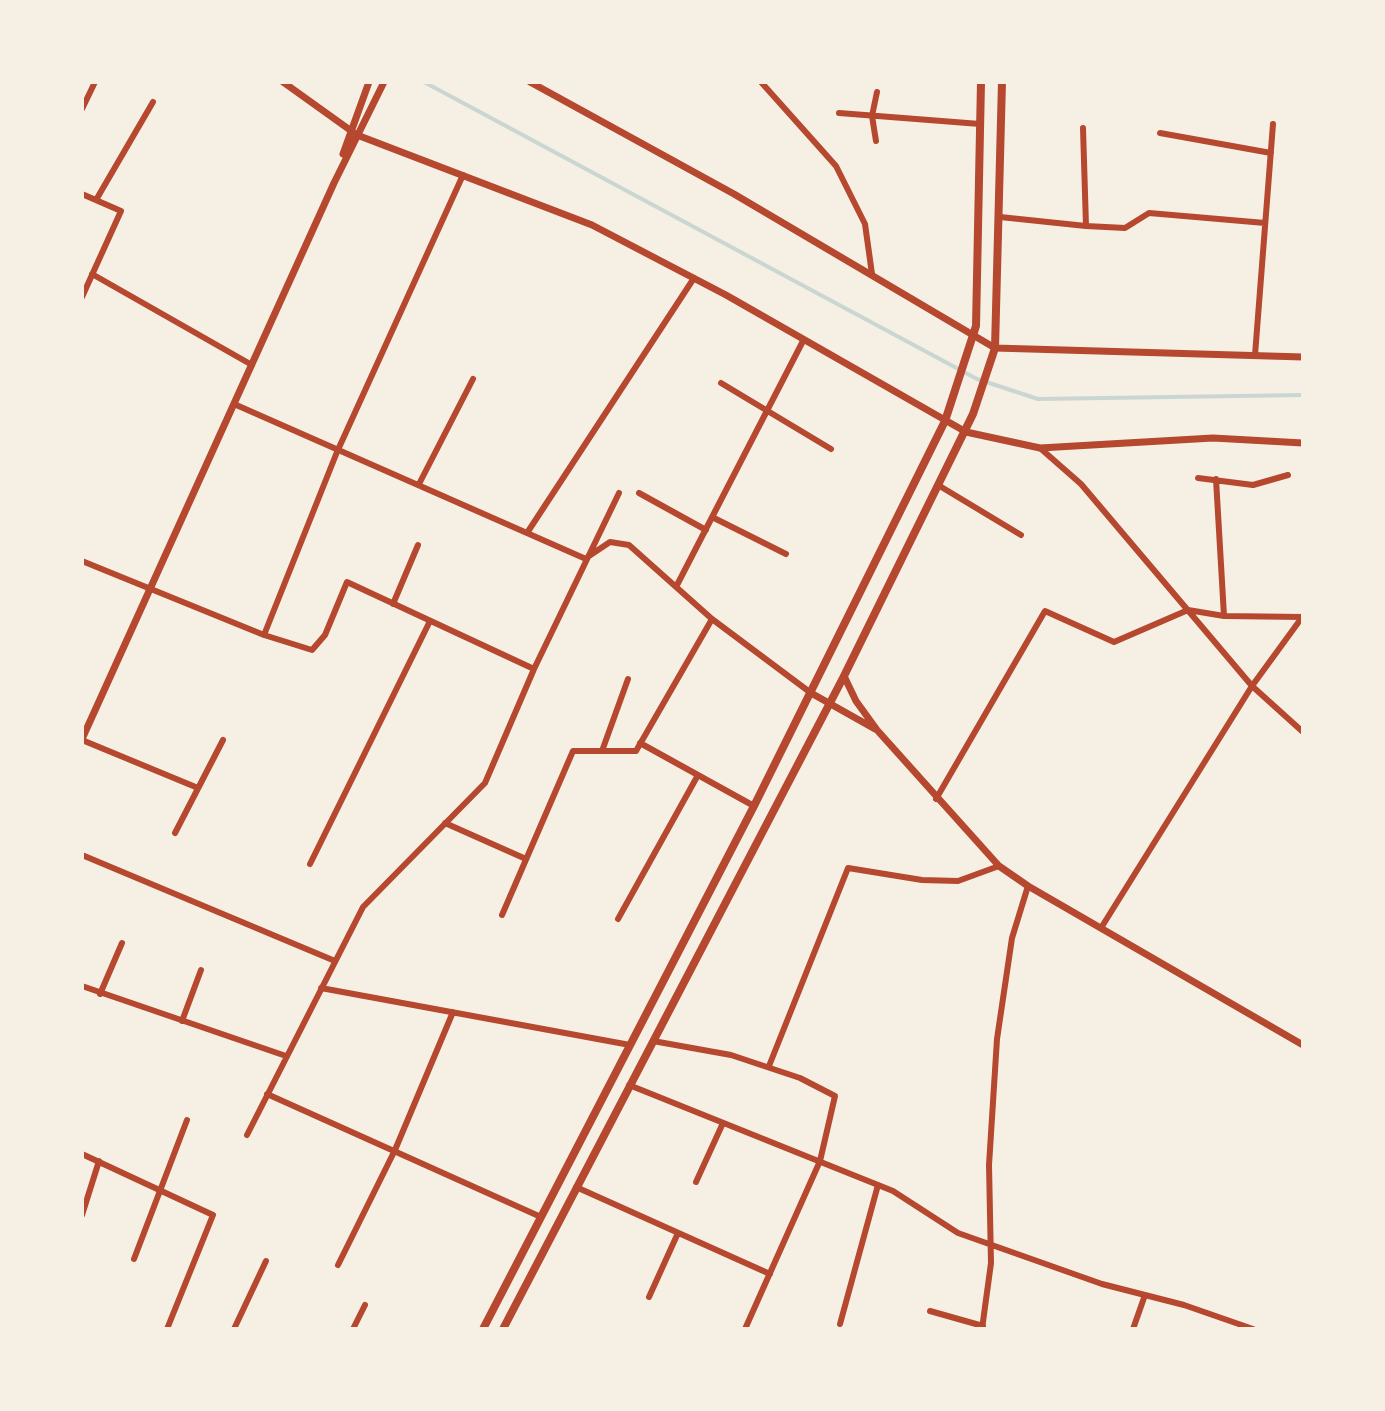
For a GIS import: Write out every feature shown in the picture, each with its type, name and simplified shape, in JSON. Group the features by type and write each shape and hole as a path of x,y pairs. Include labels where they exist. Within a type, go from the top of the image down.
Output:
{"main road":[{"path":"483,1329 754,806 951,406 974,338 981,82"},
{"path":"503,1329 844,676 966,432 995,348 1002,82"}],"street":[{"path":"82,109 95,82"},
{"path":"283,82 354,133 592,225 694,278 966,432 1040,448 1213,438 1303,443"},
{"path":"354,133 362,96 369,82"},
{"path":"198,788 82,740 354,133 384,82"},
{"path":"530,82 872,274 995,348 1303,357"},
{"path":"761,82 836,166 865,224 872,274"},
{"path":"876,141 872,116 877,92"},
{"path":"96,200 153,102"},
{"path":"839,113 980,124"},
{"path":"1255,355 1273,124"},
{"path":"1083,128 1086,226"},
{"path":"1160,133 1271,153"},
{"path":"264,635 337,452 463,175"},
{"path":"82,194 121,211 82,297"},
{"path":"1000,217 1125,228 1149,213 1265,223"},
{"path":"92,274 252,365"},
{"path":"527,533 694,278"},
{"path":"676,587 803,341"},
{"path":"419,484 473,379"},
{"path":"721,383 831,449"},
{"path":"234,404 337,452 419,484 586,559"},
{"path":"1040,448 1081,484 1252,686 1303,732"},
{"path":"1198,478 1253,485 1288,475"},
{"path":"1216,479 1224,616"},
{"path":"938,485 1021,535"},
{"path":"247,1135 363,907 485,783 534,669 619,493"},
{"path":"639,493 706,530"},
{"path":"712,517 786,554"},
{"path":"586,559 610,542 629,545 712,619 811,693 877,730"},
{"path":"393,604 418,545"},
{"path":"82,561 264,635 312,650 325,635 347,582 534,669"},
{"path":"936,799 1045,611 1114,642 1188,610 1224,616 1303,616"},
{"path":"1101,928 1252,686 1303,616"},
{"path":"502,915 573,751 636,751 712,619"},
{"path":"310,864 430,621"},
{"path":"844,676 856,701 877,730 999,866 1028,886 1303,1045"},
{"path":"602,751 628,679"},
{"path":"175,833 223,740"},
{"path":"640,743 754,806"},
{"path":"618,919 698,775"},
{"path":"445,823 526,859"},
{"path":"82,855 335,961"},
{"path":"769,1066 848,868 922,880 958,881 999,866"},
{"path":"930,1311 983,1327 991,1263 989,1241 997,1039 1012,938 1028,886"},
{"path":"100,994 122,943"},
{"path":"182,1021 201,970"},
{"path":"82,986 286,1056"},
{"path":"321,988 630,1045"},
{"path":"338,1265 395,1150 453,1012"},
{"path":"653,1041 692,1046 769,1066 835,1096 820,1161 745,1329"},
{"path":"629,1085 878,1185 911,1200 958,1233 989,1241 1102,1284 1253,1329"},
{"path":"267,1094 541,1217"},
{"path":"134,1259 187,1120"},
{"path":"696,1182 723,1123"},
{"path":"82,1154 213,1215 167,1329"},
{"path":"82,1215 99,1161"},
{"path":"840,1324 878,1185"},
{"path":"576,1187 770,1274"},
{"path":"649,1297 678,1233"},
{"path":"234,1329 266,1261"},
{"path":"1133,1329 1145,1295"},
{"path":"353,1329 365,1305"}],"waterway":[{"path":"424,82 977,379 1038,399 1303,395"}]}
